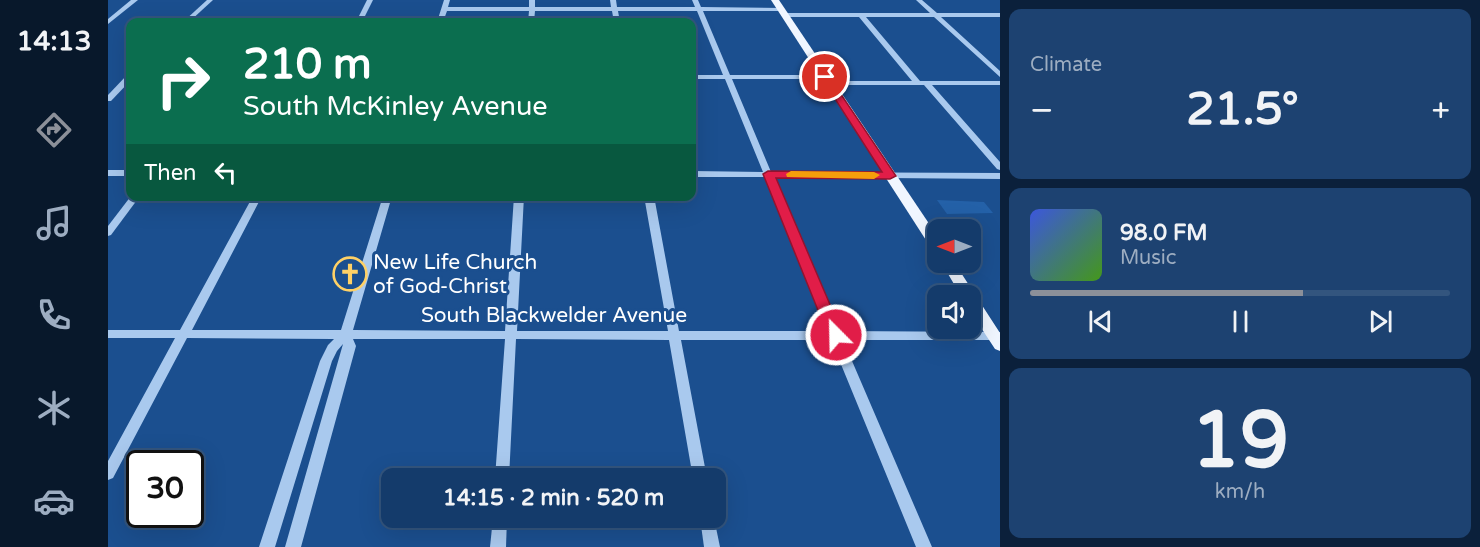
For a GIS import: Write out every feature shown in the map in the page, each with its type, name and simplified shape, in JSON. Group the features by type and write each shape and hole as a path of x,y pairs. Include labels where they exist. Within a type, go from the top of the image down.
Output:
{"main road":[{"path":"775,0 927,232"},
{"path":"981,314 998,339"}],"street":[{"path":"108,22 135,0"},
{"path":"190,18 210,0"},
{"path":"361,18 370,0"},
{"path":"441,18 447,0"},
{"path":"531,18 532,0"},
{"path":"613,0 616,18"},
{"path":"919,0 1000,75"},
{"path":"444,9 615,9 697,5 861,15 1000,15"},
{"path":"697,5 924,547"},
{"path":"861,15 1000,167"},
{"path":"696,77 1000,83"},
{"path":"108,99 126,81"},
{"path":"108,173 126,173"},
{"path":"696,174 1000,176"},
{"path":"108,233 132,201"},
{"path":"108,474 255,201"},
{"path":"267,547 326,361 332,348 345,334 386,201"},
{"path":"503,468 519,201"},
{"path":"650,201 698,468"},
{"name":"South Blackwelder Avenue","path":"108,334 836,335 998,339"},
{"path":"293,547 350,346 345,334"},
{"path":"498,547 499,528"},
{"path":"709,528 712,547"}],"shaded area":[{"path":"937,200 984,202 993,213 947,214"}],"slow traffic":[{"path":"791,174 874,175"}],"place":[{"name":"New Life Church of God-Christ","path":"350,274"}],"route":[{"path":"825,77 890,176 768,174 836,335"}]}
